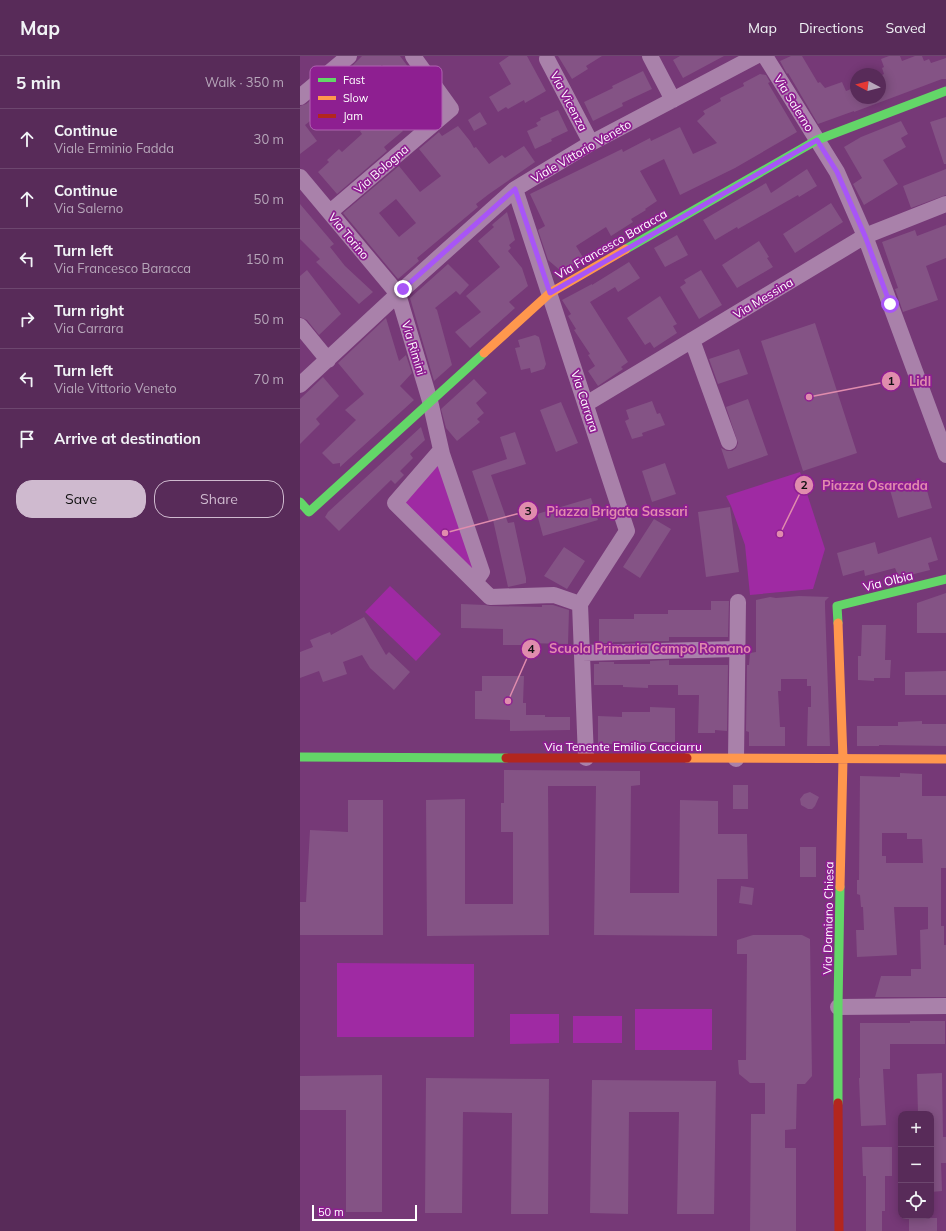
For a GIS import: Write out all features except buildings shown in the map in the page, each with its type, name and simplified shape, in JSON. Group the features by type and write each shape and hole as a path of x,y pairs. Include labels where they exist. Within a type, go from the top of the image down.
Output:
{"street":[{"path":"337,66 349,56"},
{"name":"Via Bologna","path":"413,56 420,66"},
{"path":"650,56 673,100"},
{"name":"Viale Vittorio Veneto","path":"300,385 398,294 515,189 591,143 756,56"},
{"name":"Via Salerno","path":"765,56 837,172 865,236 946,455"},
{"name":"Via Vicenza","path":"547,59 591,143"},
{"path":"300,97 310,89"},
{"name":"Via Francesco Baracca","path":"300,502 309,512 550,293 817,140 946,91"},
{"name":"Via Bologna","path":"442,96 451,109 442,117"},
{"name":"Via Bologna","path":"330,212 426,130"},
{"name":"Via Torino","path":"300,177 398,294"},
{"name":"Via Carrara","path":"515,189 627,531 580,604"},
{"name":"Via Messina","path":"586,404 865,236 946,204"},
{"name":"Via Rimini","path":"398,294 430,401 441,450 482,572 475,582"},
{"path":"300,326 328,360"},
{"path":"692,340 729,442"},
{"path":"441,450 395,503 490,597 554,595 580,604 586,758"},
{"name":"Via Olbia","path":"837,606 946,579"},
{"path":"736,758 736,648 738,602"},
{"name":"Via Damiano Chiesa","path":"837,606 843,759 838,1007 839,1231"},
{"path":"582,653 736,648"},
{"name":"Via Tenente Emilio Cacciarru","path":"300,757 946,759"},
{"path":"838,1007 946,1006"}],"shaded area":[{"path":"440,456 478,567 472,575 401,501"},
{"path":"800,472 825,549 813,589 750,595 745,545 726,496"},
{"path":"390,586 441,634 416,661 365,612"},
{"path":"337,963 474,964 474,1037 337,1037"},
{"path":"635,1009 712,1009 712,1050 635,1050"},
{"path":"510,1014 559,1014 559,1043 510,1044"},
{"path":"573,1016 622,1016 622,1043 573,1043"}],"traffic: fast":[{"path":"626,249 817,140 946,91"},
{"path":"300,502 309,512 484,353"},
{"path":"838,623 837,606 946,579"},
{"path":"300,757 506,758"},
{"path":"838,1103 840,887"}],"traffic: slow":[{"path":"484,353 550,293 626,249"},
{"path":"838,623 843,759 840,887"},
{"path":"687,758 946,759"}],"traffic: jam":[{"path":"506,758 687,758"},
{"path":"838,1103 839,1231"}],"place":[{"name":"Lidl","path":"809,397"},
{"name":"Piazza Brigata Sassari","path":"445,533"},
{"name":"Piazza Osarcada","path":"780,534"},
{"name":"Scuola Primaria Campo Romano","path":"508,701"}],"route":[{"path":"403,289 515,189 550,293 817,140 837,172 865,236 890,304"}]}
